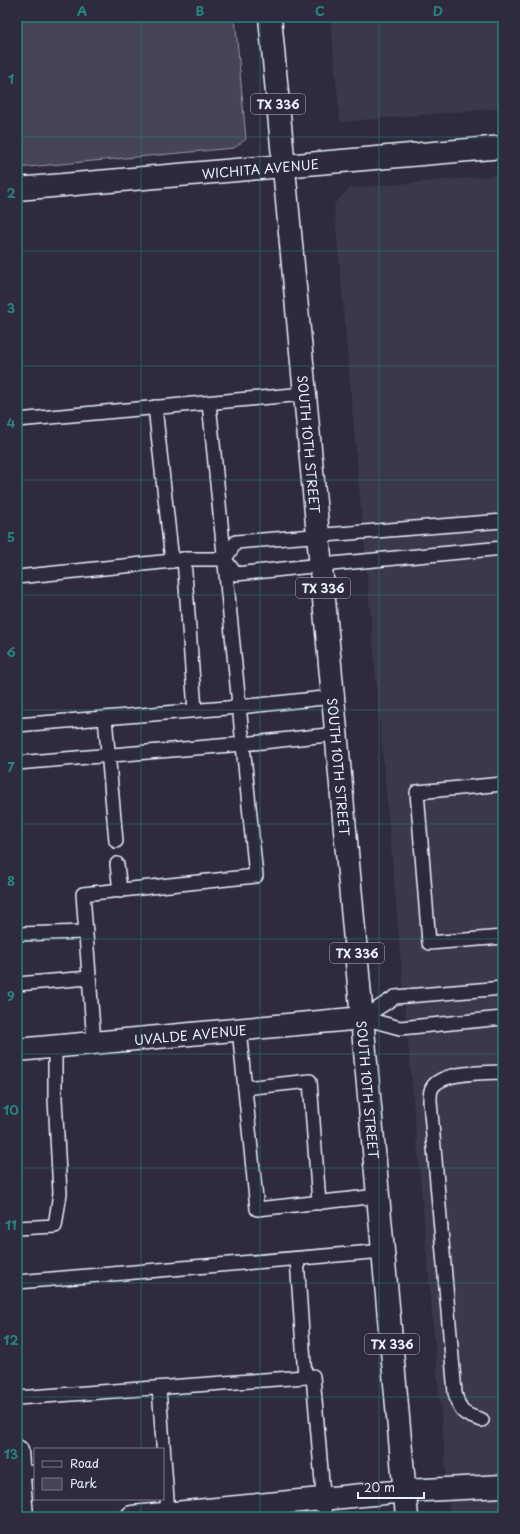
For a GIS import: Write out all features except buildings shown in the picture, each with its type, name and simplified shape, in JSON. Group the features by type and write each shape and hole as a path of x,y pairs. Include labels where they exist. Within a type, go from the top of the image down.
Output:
{"main road":[{"name":"SOUTH 10TH STREET","path":"270,17 363,1018 407,1517"},
{"name":"WICHITA AVENUE","path":"17,189 503,147"},
{"name":"UVALDE AVENUE","path":"17,1050 363,1018"},
{"path":"17,1451 27,1472 22,1517"},
{"path":"132,1517 168,1513 324,1508 405,1491 503,1486"}],"lane":[{"path":"17,420 304,394"},
{"path":"94,1043 83,894 256,876 209,403"},
{"path":"155,407 178,560 195,710"},
{"path":"225,559 236,542 503,521"},
{"path":"225,559 236,574 503,548"},
{"path":"17,577 178,560 225,559"},
{"path":"17,725 239,707 333,696"},
{"path":"105,718 116,841"},
{"path":"17,763 243,744 336,734"},
{"path":"503,784 417,792 429,943 503,937"},
{"path":"117,864 120,891"},
{"path":"17,934 86,932"},
{"path":"17,984 89,978"},
{"path":"363,1018 395,997 503,988"},
{"path":"363,1018 400,1028 503,1018"},
{"path":"239,1029 257,1209 378,1196"},
{"path":"17,1228 55,1226 60,1193 55,1098 55,1046"},
{"path":"482,1420 466,1414 458,1406 455,1393 430,1101 432,1088 442,1079 452,1076 503,1072"},
{"path":"245,1088 310,1081 319,1202"},
{"path":"17,1282 384,1251"},
{"path":"297,1259 305,1377"},
{"path":"17,1398 313,1376 324,1508"},
{"path":"159,1388 163,1448"},
{"path":"164,1461 168,1513"}],"shaded area":[{"path":"330,17 503,17 503,108 340,122"},
{"path":"503,175 503,1517 450,1517 334,204 350,188"}],"green space":[{"path":"17,17 235,17 246,139 234,148 17,168"}]}
